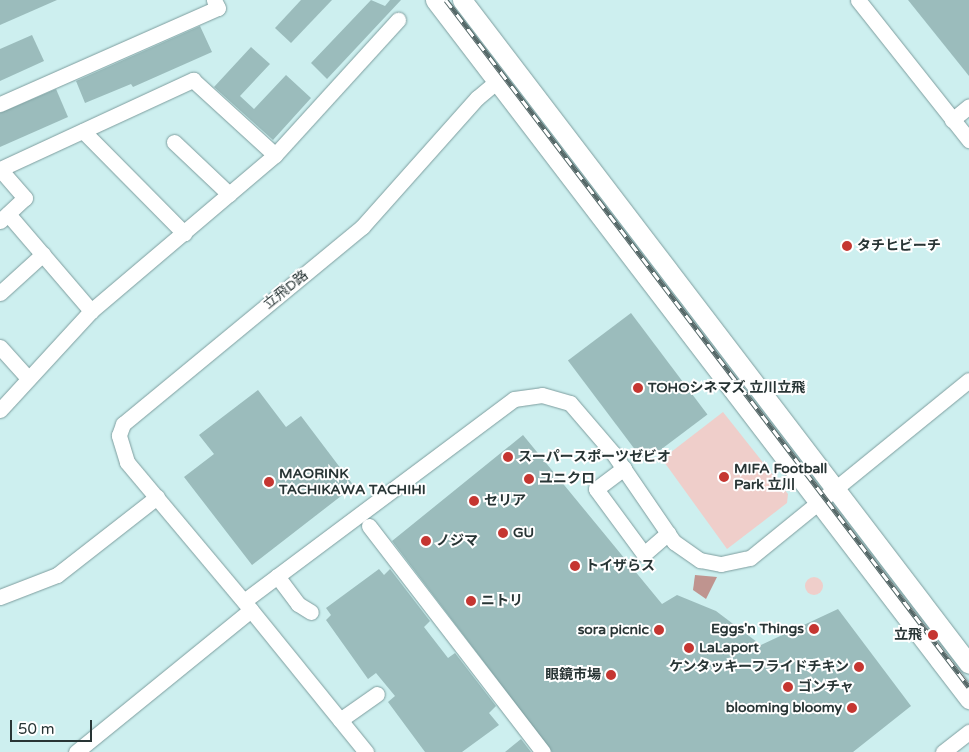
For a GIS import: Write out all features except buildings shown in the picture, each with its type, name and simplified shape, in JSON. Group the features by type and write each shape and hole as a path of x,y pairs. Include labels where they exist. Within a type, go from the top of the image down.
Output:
{"main road":[{"path":"435,0 818,504 969,699"},
{"path":"462,0 969,664"}],"street":[{"path":"0,104 218,8 214,0"},
{"path":"858,0 969,140"},
{"path":"0,410 27,377 91,311 275,155 398,20"},
{"path":"91,311 43,254 4,217 25,198 0,170 193,80 275,155"},
{"name":"立飛D路","path":"360,750 340,720 248,606 127,462 119,435 123,424 362,227 477,98 498,81"},
{"path":"952,120 969,106"},
{"path":"83,131 184,233"},
{"path":"174,142 229,194"},
{"path":"0,293 43,254"},
{"path":"0,347 27,377"},
{"path":"76,752 248,606 277,576 514,399 542,395 570,403 582,412 624,468 668,534 687,554 700,560 735,563 750,558 969,380"},
{"path":"624,468 596,489 644,554 668,534"},
{"path":"0,597 57,575 157,497"},
{"path":"369,526 543,752"},
{"path":"277,576 298,604 311,612"},
{"path":"340,720 377,694"},
{"path":"943,752 969,732"}],"shaded area":[{"name":"MIFA Football Park 立川","path":"723,412 788,494 787,503 727,549 662,459"},
{"path":"695,575 717,577 706,599 693,590"},
{"path":"814,577 820,580 823,586 820,592 814,595 808,592 805,586 808,580"}],"railway":[{"path":"446,0 969,687"}],"place":[{"name":"タチヒビーチ","path":"847,246"},
{"name":"TOHOシネマズ 立川立飛","path":"638,388"},
{"name":"スーパースポーツゼビオ","path":"508,457"},
{"name":"MIFA Football Park 立川","path":"724,477"},
{"name":"ユニクロ","path":"529,479"},
{"name":"MAORINK TACHIKAWA TACHIHI","path":"269,482"},
{"name":"セリア","path":"474,501"},
{"name":"GU","path":"503,533"},
{"name":"ノジマ","path":"426,541"},
{"name":"トイザらス","path":"575,566"},
{"name":"ニトリ","path":"471,601"},
{"name":"Eggs'n Things","path":"814,629"},
{"name":"sora picnic","path":"659,630"},
{"name":"立飛","path":"933,635"},
{"name":"LaLaport","path":"689,648"},
{"name":"ケンタッキーフライドチキン","path":"859,667"},
{"name":"眼鏡市場","path":"611,675"},
{"name":"ゴンチャ","path":"788,687"},
{"name":"blooming bloomy","path":"852,708"}]}
